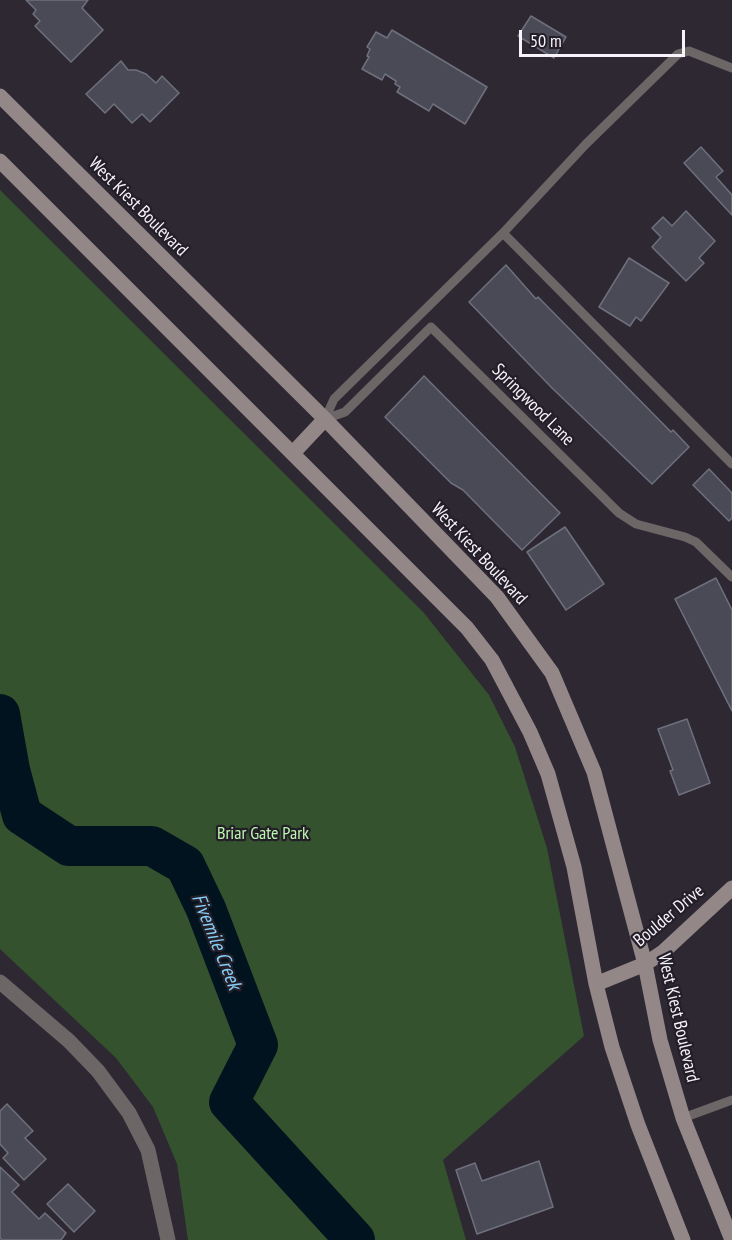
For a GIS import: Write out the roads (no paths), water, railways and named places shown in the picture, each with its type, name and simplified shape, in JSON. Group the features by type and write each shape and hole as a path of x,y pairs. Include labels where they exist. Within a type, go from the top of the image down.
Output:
{"main road":[{"name":"West Kiest Boulevard","path":"0,96 325,420 497,597 552,673 594,772 645,964 660,1040 683,1118 730,1239"},
{"path":"0,160 467,628 496,669 531,732 548,774 574,867 596,984 612,1047 638,1125 683,1240"},
{"path":"293,453 325,420"},
{"name":"Boulder Drive","path":"596,984 645,964 663,952 732,888"}],"street":[{"path":"0,982 69,1041 98,1071 129,1113 148,1150 168,1240"}],"lane":[{"path":"325,420 334,399 503,233 586,144 678,54 688,51 732,68"},
{"path":"503,233 732,464"},
{"name":"Springwood Lane","path":"325,420 345,412 431,327 619,513 636,524 696,542 732,577"},
{"path":"683,1118 732,1100"}],"waterway":[{"name":"Fivemile Creek","path":"0,714 10,770 22,815 69,846 152,846 185,865 206,909 258,1045 229,1102 355,1240"}],"park label":[{"name":"Briar Gate Park","path":"263,834"}]}
